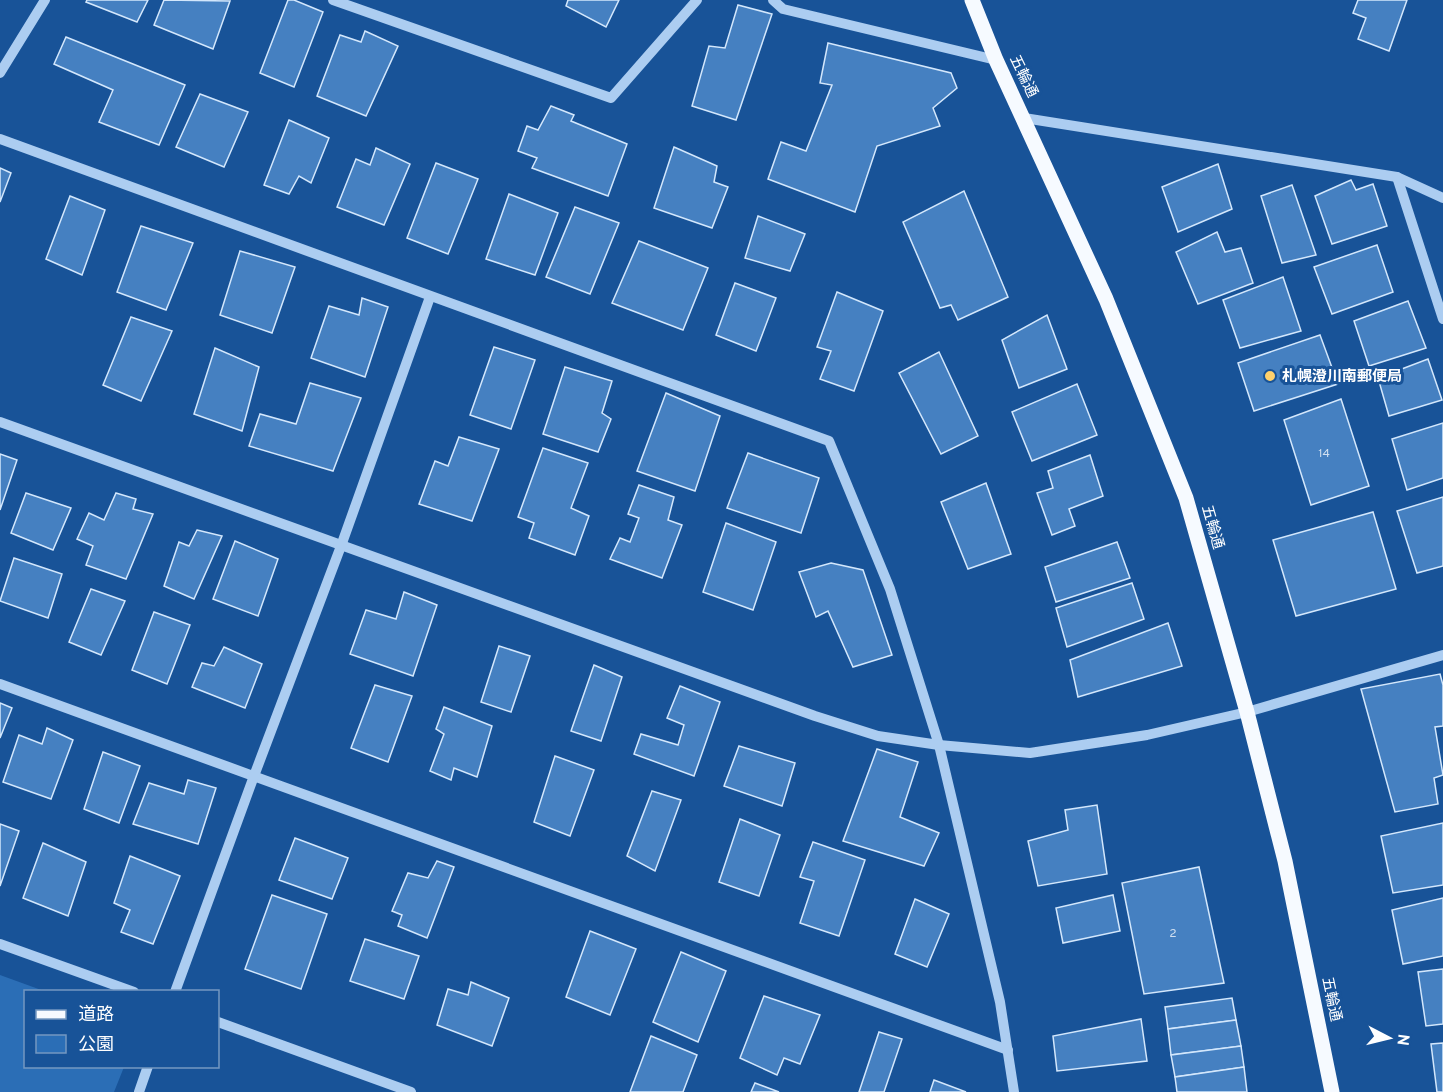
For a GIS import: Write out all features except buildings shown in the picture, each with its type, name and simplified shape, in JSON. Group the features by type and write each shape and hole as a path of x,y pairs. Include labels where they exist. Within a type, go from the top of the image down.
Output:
{"main road":[{"name":"五輪通","path":"972,0 996,60 1106,298 1186,498 1285,861 1332,1092"}],"street":[{"path":"0,73 45,0"},
{"path":"333,0 611,98 697,0"},
{"path":"773,0 783,9 996,60"},
{"path":"1024,118 1397,177 1443,198"},
{"path":"0,139 829,441 890,589 939,745 1000,1002 1014,1092"},
{"path":"1397,177 1443,319"},
{"path":"177,990 341,546 430,297"},
{"path":"0,422 815,716 878,736 939,745 1030,753 1147,735 1246,712 1443,655"},
{"path":"0,684 1008,1050"},
{"path":"0,944 128,990"},
{"path":"219,1022 411,1092"},
{"path":"139,1092 147,1068"}],"green space":[{"path":"0,975 41,990 24,990 24,1068 124,1068 114,1092 0,1092"}],"place":[{"name":"札幌澄川南郵便局","path":"1270,376"}]}
